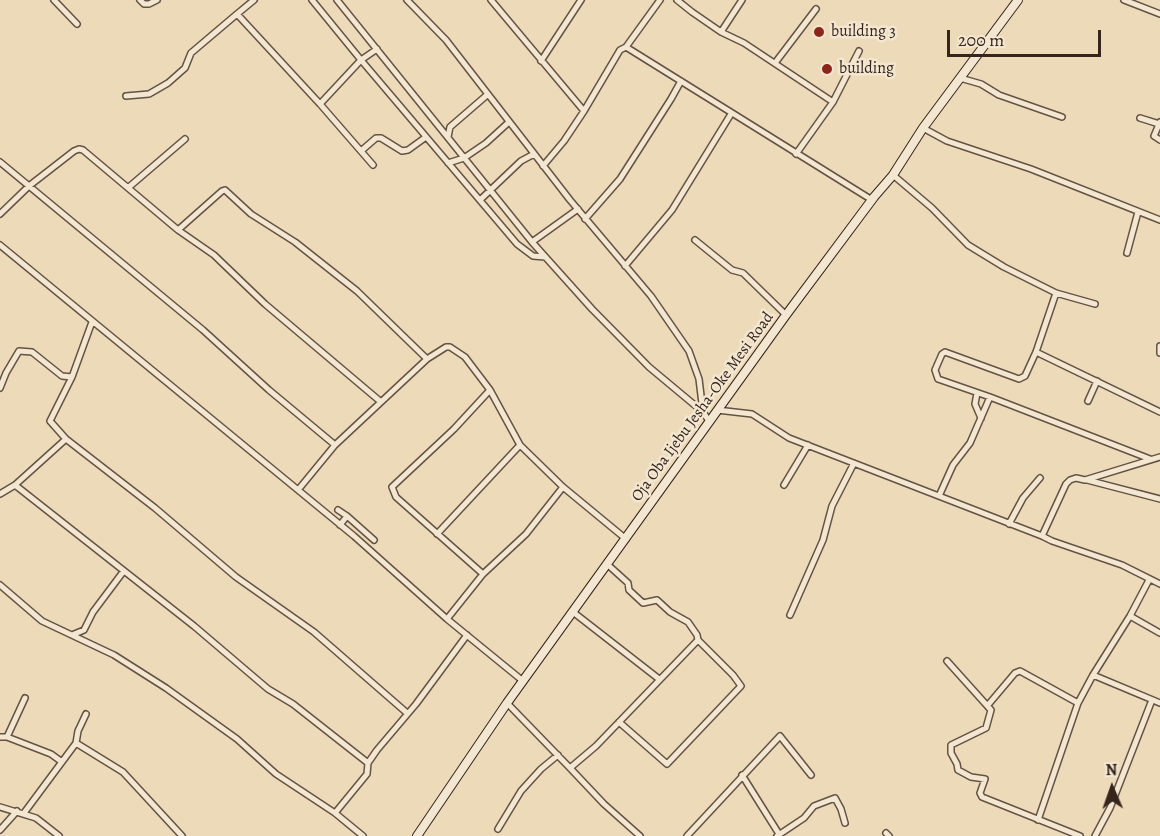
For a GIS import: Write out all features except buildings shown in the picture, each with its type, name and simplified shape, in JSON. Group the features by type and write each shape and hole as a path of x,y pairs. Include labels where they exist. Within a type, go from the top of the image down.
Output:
{"main road":[{"name":"Oja Oba Ijebu Jesha-Oke Mesi Road","path":"417,836 507,703 709,421 872,200 893,175 923,129 1018,0"}],"street":[{"path":"54,0 77,24"},
{"path":"140,0 144,4 157,0"},
{"path":"126,96 149,94 168,83 185,68 191,53 254,0"},
{"path":"312,0 524,250 533,256 545,257"},
{"path":"337,0 532,243 649,368 703,412 709,421"},
{"path":"491,0 584,111"},
{"path":"497,7 502,0"},
{"path":"541,61 581,0"},
{"path":"543,166 564,141 621,50 626,47 660,0"},
{"path":"677,0 722,32 744,43 832,102"},
{"path":"722,32 742,0"},
{"path":"1124,0 1160,14"},
{"path":"410,1 446,40 585,219 651,296 689,351 699,379 703,412"},
{"path":"775,63 816,9"},
{"path":"237,14 373,165"},
{"path":"626,47 872,200"},
{"path":"320,104 361,60 376,49"},
{"path":"796,154 832,102 859,51"},
{"path":"960,78 981,84 999,95 1062,117"},
{"path":"585,219 613,188 672,99 681,81"},
{"path":"448,137 450,127 487,95"},
{"path":"625,266 672,210 731,114"},
{"path":"1140,118 1159,123 1154,136 1160,140"},
{"path":"448,163 464,158 486,143 509,122"},
{"path":"923,129 948,141 1031,169 1160,220"},
{"path":"361,151 376,138 381,138 402,151 408,150 426,137"},
{"path":"129,187 185,139"},
{"path":"0,214 29,186 74,151 83,150 178,230 214,255 265,304 381,402"},
{"path":"480,200 521,161 534,154"},
{"path":"0,162 203,330 268,390 336,445"},
{"path":"893,175 932,208 968,245 1004,267 1056,293 1095,304"},
{"path":"178,230 222,191 228,192 251,214 295,242 357,291 427,359"},
{"path":"532,243 578,209"},
{"path":"1127,253 1138,212"},
{"path":"695,240 732,270 743,273 786,315"},
{"path":"0,245 340,525 447,619 523,681"},
{"path":"1056,293 1036,352 1026,373 1019,380 949,352 942,354 935,370 938,380 990,397 1150,459"},
{"path":"92,322 72,377 50,421 66,439 155,508 236,577 314,632 407,713"},
{"path":"1160,346 1160,353"},
{"path":"298,490 336,445 427,359 446,347 454,348 465,357 490,390 520,445 563,487 626,539"},
{"path":"0,388 19,351 32,352 62,376 72,377"},
{"path":"1036,352 1160,412"},
{"path":"1089,401 1097,381"},
{"path":"483,574 396,497 392,487 454,429 490,390"},
{"path":"977,393 975,404 981,418"},
{"path":"939,496 953,465 970,442 990,397"},
{"path":"717,410 752,414 782,434 808,445 1042,536 1052,542 1122,565 1160,584"},
{"path":"0,494 15,485 66,439"},
{"path":"437,534 520,445"},
{"path":"784,485 808,445"},
{"path":"1085,480 1160,457"},
{"path":"790,615 823,540 832,506 854,463"},
{"path":"1010,524 1023,498 1040,478"},
{"path":"1042,536 1066,484 1076,478 1160,499"},
{"path":"15,485 194,626 268,689 293,704 368,763 367,774 335,813"},
{"path":"447,619 483,574 525,534 563,487"},
{"path":"338,510 375,540"},
{"path":"340,525 347,516"},
{"path":"607,564 628,583 629,590 643,603 657,600 670,612 688,622 698,640 734,675 741,686 667,764 619,722"},
{"path":"72,635 84,630 93,612 123,572"},
{"path":"1038,820 1078,703 1149,580"},
{"path":"0,585 42,621 114,655 166,688 237,739 276,774 335,813 363,836"},
{"path":"573,612 659,679"},
{"path":"1130,616 1160,633"},
{"path":"368,763 467,635"},
{"path":"570,768 619,722 698,640"},
{"path":"948,661 988,705 991,714 986,728 951,745 951,753 958,770 971,777 985,779 980,793 982,797 1080,836"},
{"path":"988,705 1015,673 1020,671 1078,703"},
{"path":"1093,675 1160,703"},
{"path":"25,698 3,737 51,754 62,762"},
{"path":"1095,836 1110,808 1152,700"},
{"path":"507,703 611,811 640,836"},
{"path":"24,813 76,744 78,731 86,714"},
{"path":"687,836 780,736 811,775"},
{"path":"76,744 123,772 182,836"},
{"path":"498,829 521,791 558,755"},
{"path":"742,776 778,835 804,818 814,806 835,798 845,823"},
{"path":"0,807 36,818 59,836"},
{"path":"0,830 16,811"}],"place":[{"name":"building 3","path":"819,32"},
{"name":"building","path":"827,69"}]}
